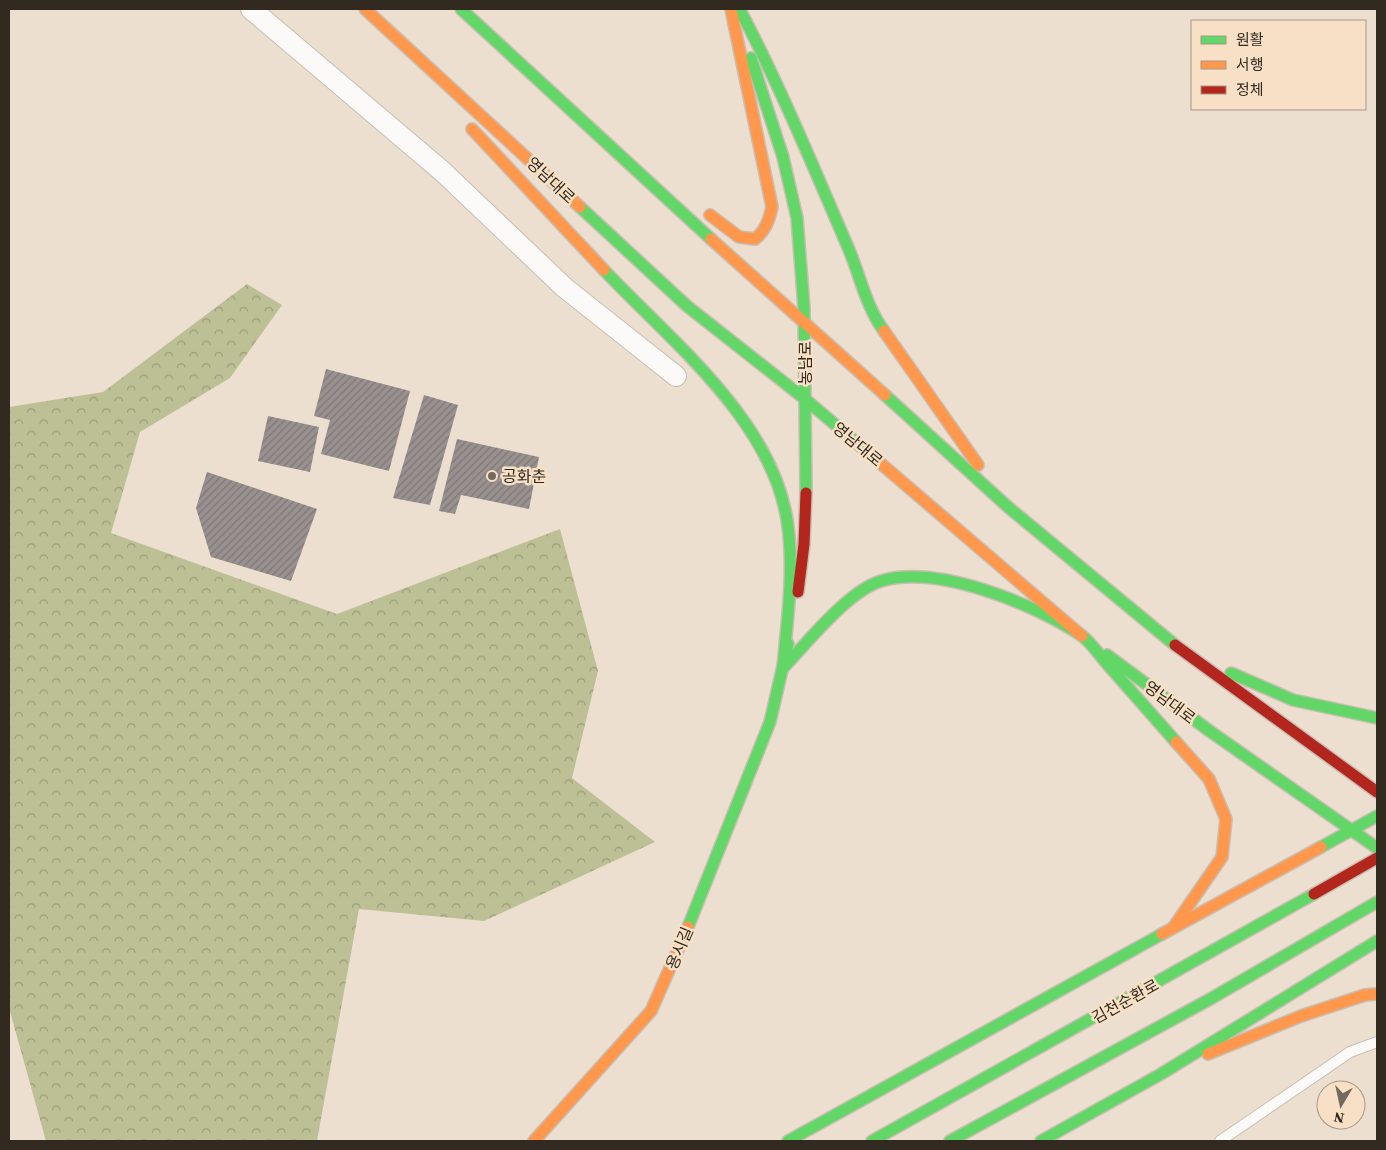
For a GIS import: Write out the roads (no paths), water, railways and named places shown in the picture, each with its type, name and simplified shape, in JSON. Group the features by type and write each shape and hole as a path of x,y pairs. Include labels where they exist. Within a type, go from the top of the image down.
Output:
{"main road":[{"path":"364,9 447,101"},
{"name":"영남대로","path":"364,9 687,306 805,399 1082,636 1211,732 1377,848"},
{"path":"461,9 1008,507 1183,652 1377,792"},
{"path":"468,9 559,82"},
{"path":"703,209 736,238 752,239 764,233 772,207 733,9"},
{"name":"농남로","path":"733,9 784,159 797,218 804,320 807,527 800,582 784,668 770,722"},
{"path":"739,9 766,60 846,242 872,315 1008,507"},
{"path":"466,123 712,384 755,436 774,472 784,503 787,525 788,596 784,668"},
{"path":"784,668 854,595 881,581 912,577 940,579 977,586 1025,606 1082,636 1209,779 1226,819 1222,857 1172,928"},
{"path":"1183,652 1293,700 1377,718"},
{"name":"용시길","path":"534,1141 651,1011 681,945 770,722"},
{"path":"788,1141 1377,816"},
{"name":"김천순환로","path":"872,1141 1377,858"},
{"path":"950,1141 1212,998 1377,902"},
{"path":"1041,1141 1161,1074 1377,941"},
{"path":"1161,1074 1301,1016 1366,995 1377,994"}],"street":[{"path":"251,9 442,171 565,288 676,376"}],"lane":[{"path":"1220,1141 1350,1052 1377,1042"}],"place":[{"name":"공화춘","path":"492,476"}]}
